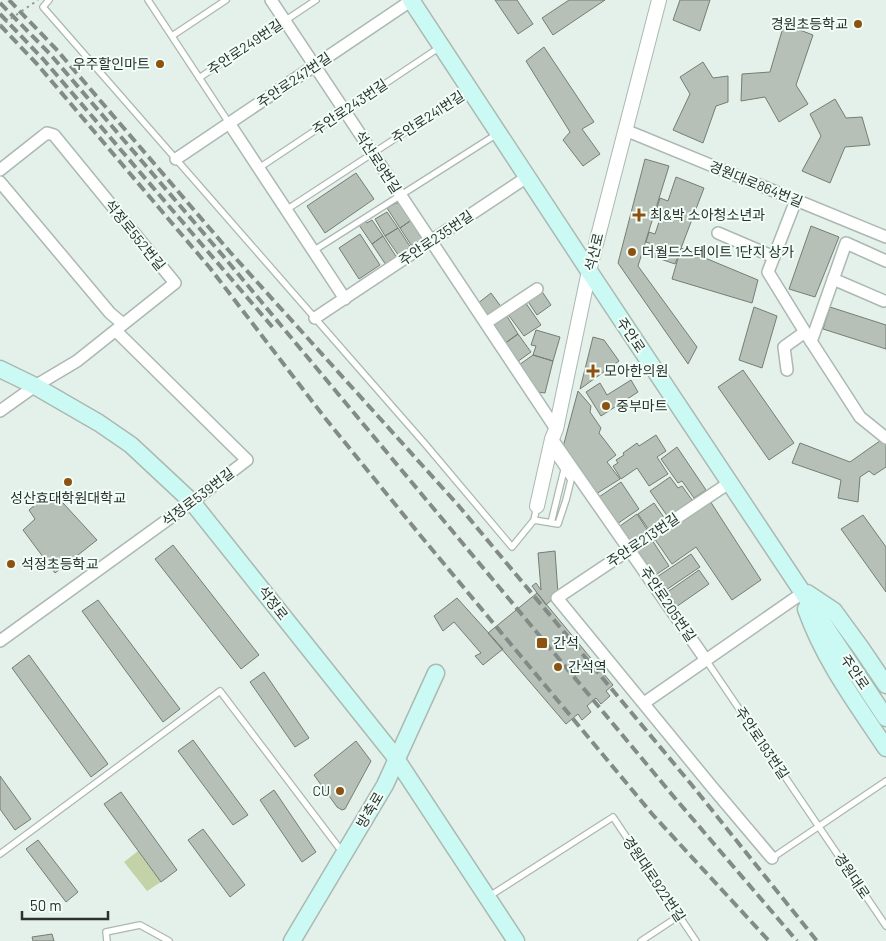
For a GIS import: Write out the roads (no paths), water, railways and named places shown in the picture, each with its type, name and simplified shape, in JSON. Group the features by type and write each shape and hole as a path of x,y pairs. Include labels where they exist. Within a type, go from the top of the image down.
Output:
{"main road":[{"name":"주안로","path":"412,0 589,272 886,718"},
{"name":"석정로","path":"0,368 99,423 131,445 192,502 397,761 516,941"},
{"path":"800,591 834,611 862,648 886,685"},
{"path":"800,591 814,630 831,666 886,748"},
{"name":"방축로","path":"292,941 385,785 436,673"}],"street":[{"name":"석산로9번길","path":"271,0 486,323 553,439"},
{"name":"주안로247번길","path":"176,159 412,0"},
{"name":"석산로","path":"537,506 589,272 659,0"},
{"path":"230,123 345,299"},
{"name":"경원대로864번길","path":"625,130 886,237"},
{"name":"석정로552번길","path":"0,170 47,133 54,135 174,283 77,361 34,386 0,411"},
{"name":"주안로235번길","path":"315,318 527,178"},
{"path":"0,182 110,313 119,327"},
{"path":"796,200 768,272 860,417 886,438"},
{"path":"718,233 774,257"},
{"path":"787,370 784,347 808,337 846,243 886,261"},
{"path":"833,279 884,301"},
{"path":"486,323 537,288"},
{"name":"석정로539번길","path":"0,641 192,502 246,460 119,327"},
{"name":"주안로205번길","path":"553,439 706,660"},
{"name":"주안로213번길","path":"644,703 558,598 729,483"},
{"path":"772,858 644,703 800,591"}],"lane":[{"path":"49,0 43,7 512,547 534,520 537,506"},
{"path":"148,0 230,123"},
{"path":"172,36 226,0"},
{"name":"주안로249번길","path":"199,78 316,0"},
{"name":"주안로243번길","path":"259,168 442,46"},
{"name":"주안로241번길","path":"286,210 470,90"},
{"path":"313,251 498,133"},
{"path":"534,520 558,524 568,494 571,480 564,470 553,439"},
{"path":"551,523 564,470"},
{"name":"주안로193번길","path":"706,660 819,827"},
{"path":"0,854 220,692 344,855"},
{"path":"772,858 886,781"},
{"name":"경원대로922번길","path":"487,898 613,817 696,941"},
{"name":"경원대로","path":"819,827 886,926"},
{"path":"641,941 679,916"},
{"path":"107,941 106,932 140,925 169,941"}],"railway":[{"path":"9,0 56,49 230,252 458,505 691,784 817,941"},
{"path":"0,3 50,54 224,257 674,797 797,941"},
{"path":"0,14 43,59 275,330"},
{"path":"0,25 37,64 210,268 325,418 653,815 769,941"}],"place":[{"name":"경원초등학교","path":"858,24"},
{"name":"우주할인마트","path":"160,64"},
{"name":"최&박 소아청소년과","path":"639,215"},
{"name":"더월드스테이트 1단지 상가","path":"632,252"},
{"name":"모아한의원","path":"593,371"},
{"name":"중부마트","path":"606,406"},
{"name":"성산효대학원대학교","path":"68,482"},
{"name":"석정초등학교","path":"11,564"},
{"name":"간석","path":"542,643"},
{"name":"간석역","path":"558,667"},
{"name":"CU","path":"340,791"}]}
